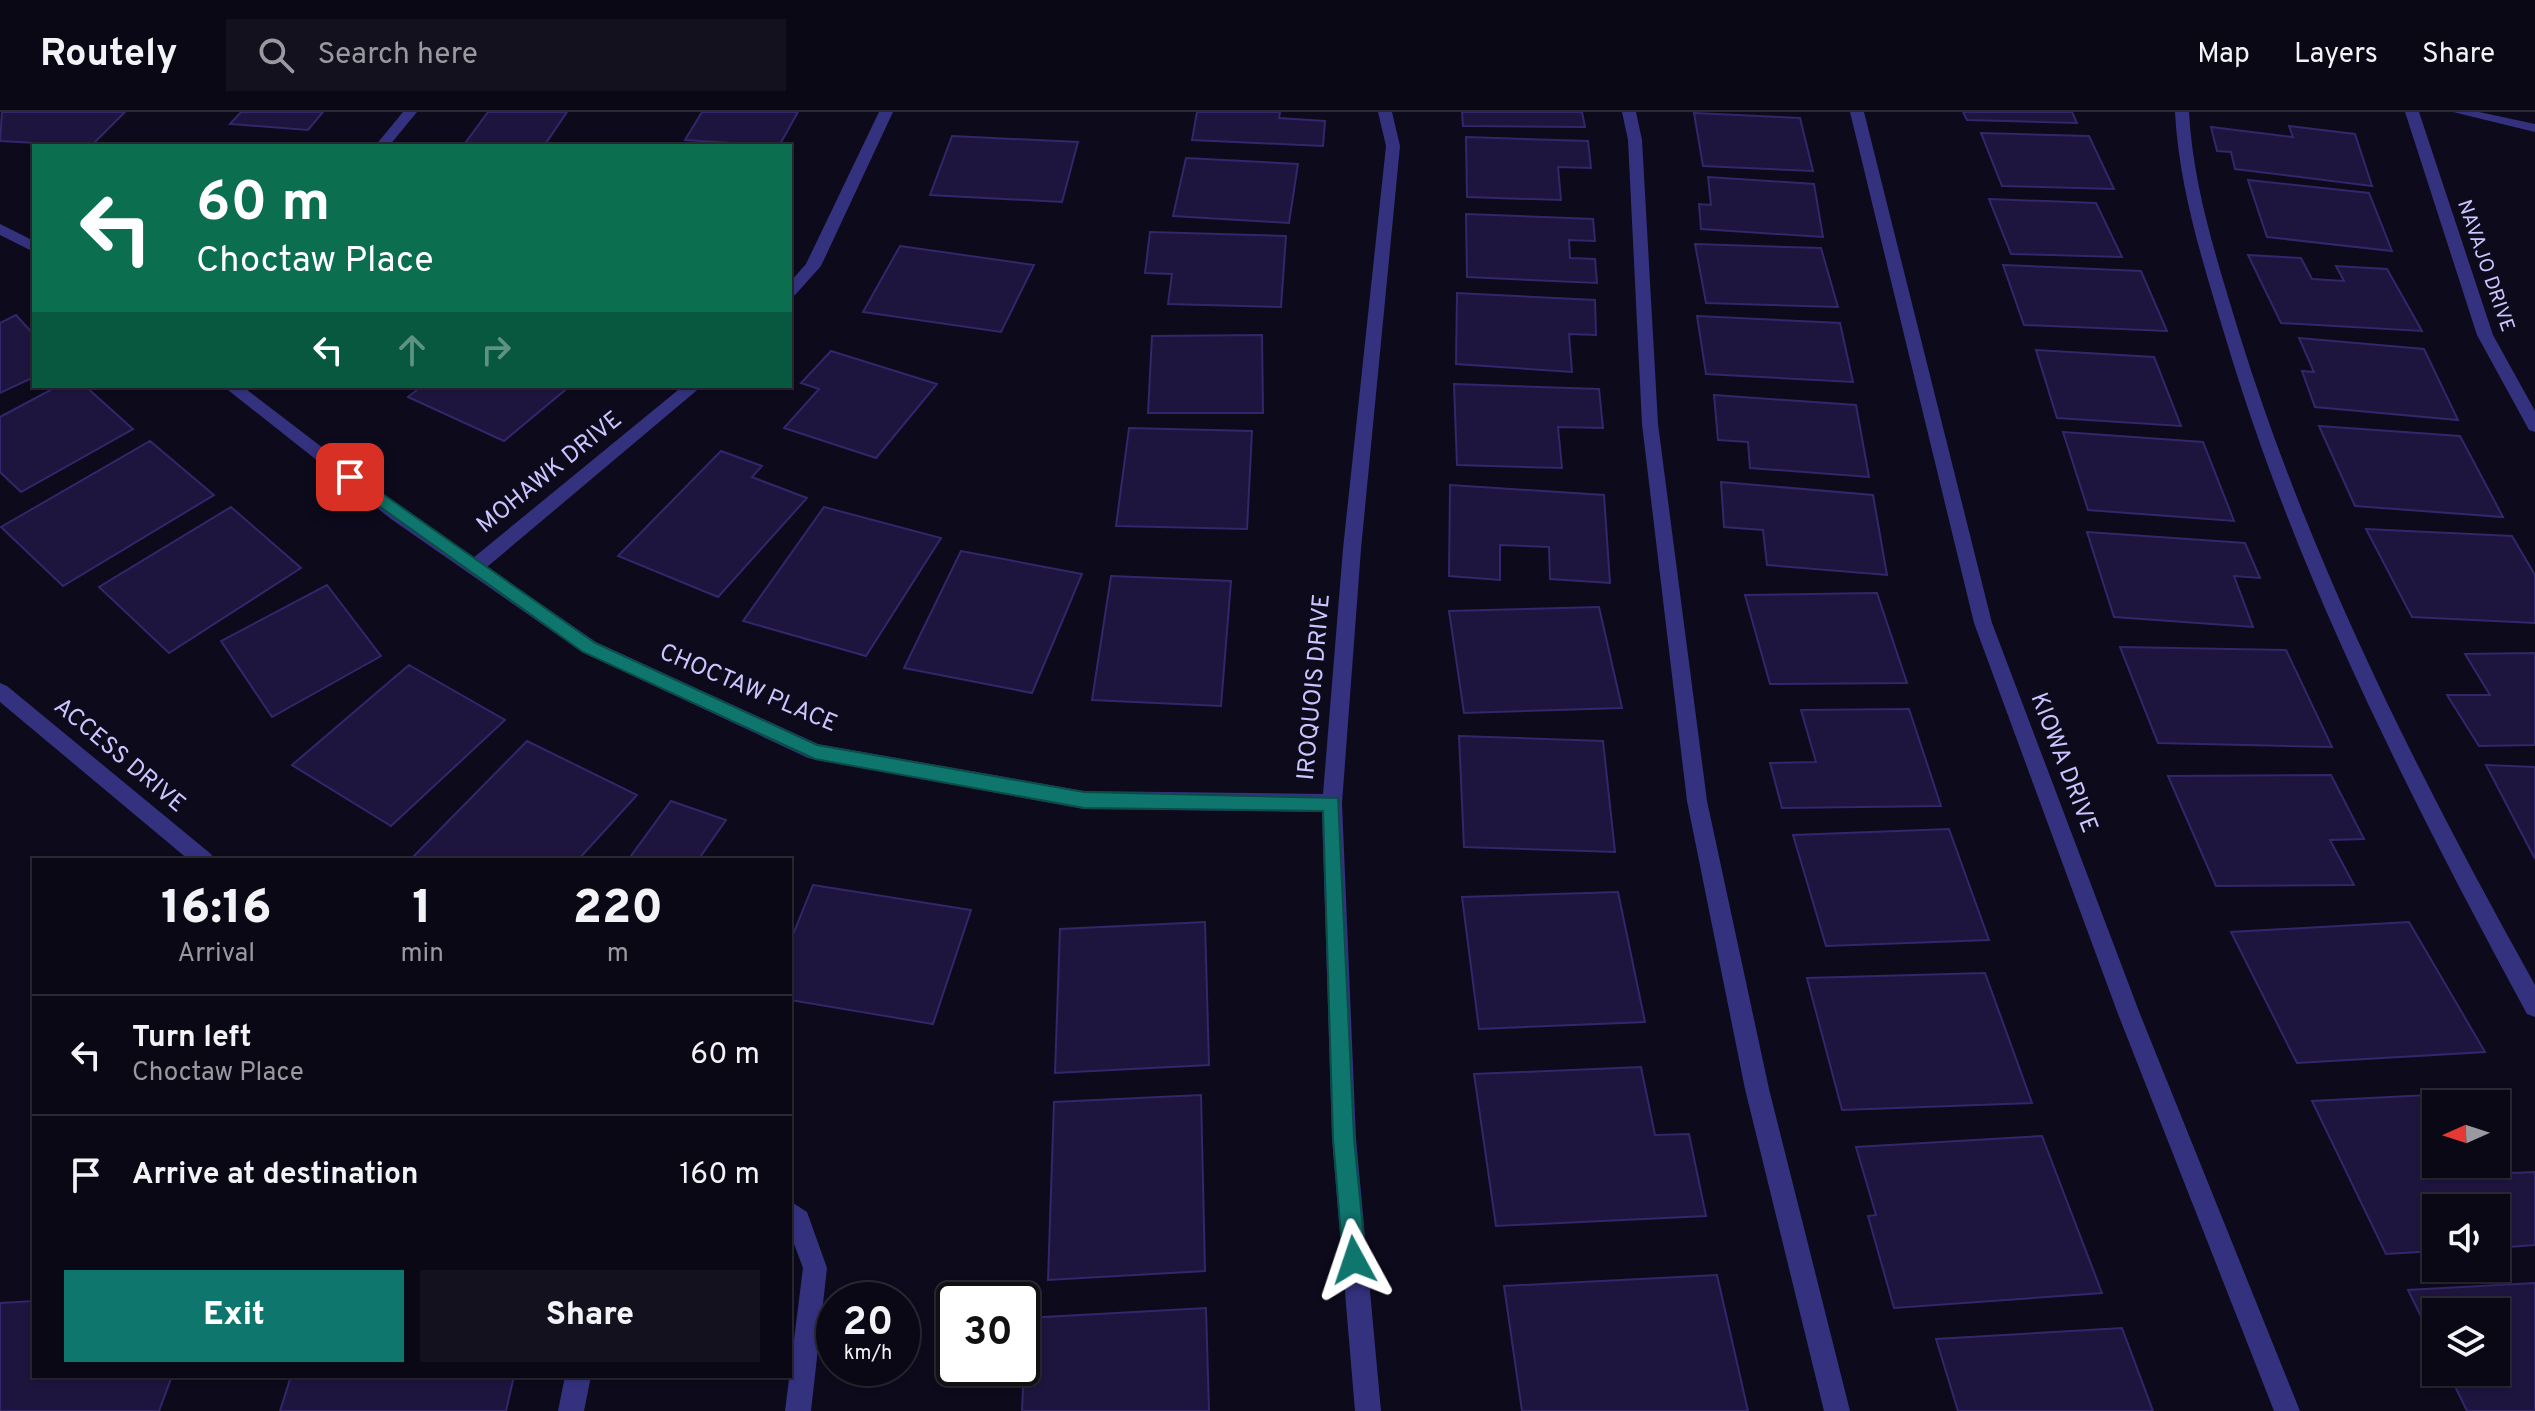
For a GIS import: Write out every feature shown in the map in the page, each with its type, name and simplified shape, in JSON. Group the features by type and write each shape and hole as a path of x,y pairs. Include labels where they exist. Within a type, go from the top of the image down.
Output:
{"street":[{"path":"384,144 410,112"},
{"path":"792,289 813,266 886,112"},
{"name":"IROQUOIS DRIVE","path":"1368,1411 1344,1138 1332,803 1352,549 1393,146 1385,112"},
{"path":"1629,112 1636,155 1650,424 1697,801 1757,1089 1837,1411"},
{"name":"KIOWA DRIVE","path":"1857,112 1983,623 2129,1014 2287,1411"},
{"path":"2182,112 2194,190 2239,361 2327,599 2479,908 2535,1007"},
{"name":"NAVAJO DRIVE","path":"2412,112 2485,335 2535,426"},
{"path":"2460,112 2535,128"},
{"path":"0,229 32,246"},
{"name":"CHOCTAW PLACE","path":"234,388 474,567 589,647 815,752 1084,800 1332,803"},
{"name":"MOHAWK DRIVE","path":"474,567 692,388"},
{"name":"ACCESS DRIVE","path":"0,691 202,858"},
{"path":"792,1215 798,1221 815,1268 798,1411"},
{"path":"571,1411 578,1378"}],"building":[{"path":"2,112 125,112 93,144 0,141"},
{"path":"241,112 323,112 308,130 230,124"},
{"path":"488,112 567,112 545,144 464,144"},
{"path":"702,112 798,112 780,144 685,140"},
{"path":"1197,112 1280,112 1279,118 1325,121 1323,146 1192,140"},
{"path":"1462,112 1582,112 1585,127 1463,126"},
{"path":"1963,112 2072,112 2077,123 1967,120"},
{"path":"1694,113 1800,118 1813,171 1703,166"},
{"path":"2289,126 2355,134 2372,186 2235,169 2231,152 2217,151 2211,127 2293,137"},
{"path":"1981,133 2089,136 2114,189 2002,186"},
{"path":"952,136 1078,142 1062,202 930,195"},
{"path":"1466,137 1588,141 1591,168 1558,167 1561,200 1467,197"},
{"path":"1186,158 1298,164 1289,223 1173,216"},
{"path":"1708,177 1814,184 1823,237 1701,229 1699,204 1711,205"},
{"path":"2248,180 2369,193 2392,251 2267,237"},
{"path":"1989,199 2096,203 2122,257 2011,254"},
{"path":"1466,214 1593,219 1595,241 1569,240 1570,258 1595,259 1597,283 1467,277"},
{"path":"1150,232 1286,236 1281,307 1168,304 1172,274 1145,273"},
{"path":"1695,244 1821,248 1838,307 1706,303"},
{"path":"900,246 1034,265 1001,332 863,312"},
{"path":"2248,255 2301,258 2312,279 2344,281 2336,266 2387,269 2422,331 2281,323"},
{"path":"2003,265 2141,271 2167,331 2024,325"},
{"path":"1457,293 1595,300 1596,335 1569,334 1572,372 1456,364"},
{"path":"16,315 32,333 32,378 0,393 0,323"},
{"path":"1697,316 1840,323 1853,382 1706,374"},
{"path":"1262,335 1263,413 1148,413 1152,336"},
{"path":"2299,338 2424,349 2458,420 2315,407 2302,371 2314,372"},
{"path":"2036,350 2154,357 2181,426 2057,418"},
{"path":"831,351 937,384 876,458 784,428 819,389 801,383"},
{"path":"1454,384 1599,389 1603,428 1558,427 1562,468 1457,465"},
{"path":"54,388 87,388 133,429 21,492 0,472 0,417"},
{"path":"419,388 568,388 504,441 408,397"},
{"path":"1714,395 1856,405 1869,477 1750,468 1748,442 1718,440"},
{"path":"2319,426 2460,436 2503,517 2355,506"},
{"path":"1129,428 1252,431 1247,529 1116,526"},
{"path":"2063,432 2203,442 2234,521 2088,510"},
{"path":"150,441 214,495 63,586 1,527"},
{"path":"721,451 762,466 752,477 807,498 718,597 618,556"},
{"path":"1721,482 1873,495 1887,575 1767,565 1763,530 1724,527"},
{"path":"1450,485 1604,495 1610,583 1550,579 1549,547 1500,545 1500,580 1449,576"},
{"path":"231,507 301,568 169,653 99,587"},
{"path":"824,507 941,538 866,656 743,621"},
{"path":"2366,529 2512,536 2535,575 2535,623 2412,617"},
{"path":"2087,532 2245,543 2260,578 2234,576 2253,627 2114,617"},
{"path":"961,551 1082,574 1032,693 904,668"},
{"path":"1111,576 1231,581 1221,706 1092,700"},
{"path":"327,585 381,656 272,717 221,641"},
{"path":"1877,593 1907,683 1770,684 1745,595"},
{"path":"1599,607 1622,708 1464,713 1449,611"},
{"path":"2120,647 2286,650 2332,747 2158,743"},
{"path":"2535,653 2535,745 2479,746 2447,695 2490,695 2465,654"},
{"path":"409,665 505,720 391,826 292,765"},
{"path":"1909,709 1941,806 1782,808 1770,763 1816,762 1801,710"},
{"path":"1459,736 1603,741 1615,852 1464,847"},
{"path":"527,741 637,795 580,858 412,858"},
{"path":"2486,765 2535,767 2535,859"},
{"path":"2331,775 2364,839 2330,840 2354,885 2216,886 2168,776"},
{"path":"671,801 726,820 699,858 629,858"},
{"path":"1949,829 1989,940 1826,946 1793,835"},
{"path":"813,885 971,910 933,1024 792,1000 792,937"},
{"path":"1618,892 1645,1022 1479,1029 1462,897"},
{"path":"1205,922 1209,1065 1055,1073 1060,929"},
{"path":"2409,922 2485,1052 2297,1063 2231,932"},
{"path":"1985,973 2032,1103 1842,1110 1807,978"},
{"path":"1641,1067 1655,1135 1689,1134 1706,1216 1496,1226 1474,1074"},
{"path":"1201,1095 1205,1271 1048,1280 1054,1102"},
{"path":"2422,1095 2422,1178 2510,1178 2510,1169 2512,1173 2535,1172 2535,1245 2510,1247 2510,1194 2422,1194 2422,1252 2386,1254 2312,1101"},
{"path":"2042,1136 2102,1293 1894,1308 1868,1216 1876,1215 1856,1147"},
{"path":"1717,1275 1748,1411 1522,1411 1504,1286"},
{"path":"2535,1283 2535,1411 2467,1411 2455,1386 2510,1386 2510,1298 2422,1298 2422,1318 2408,1290"},
{"path":"32,1301 32,1378 171,1378 159,1411 0,1411 0,1303"},
{"path":"1206,1308 1209,1411 1022,1411 1023,1386 1040,1386 1040,1317"},
{"path":"2122,1328 2153,1411 1958,1411 1936,1339"},
{"path":"290,1378 514,1378 506,1411 280,1411"}],"route":[{"path":"350,477 397,514 589,647 815,752 1084,800 1332,803 1344,1138 1354,1260"}]}
